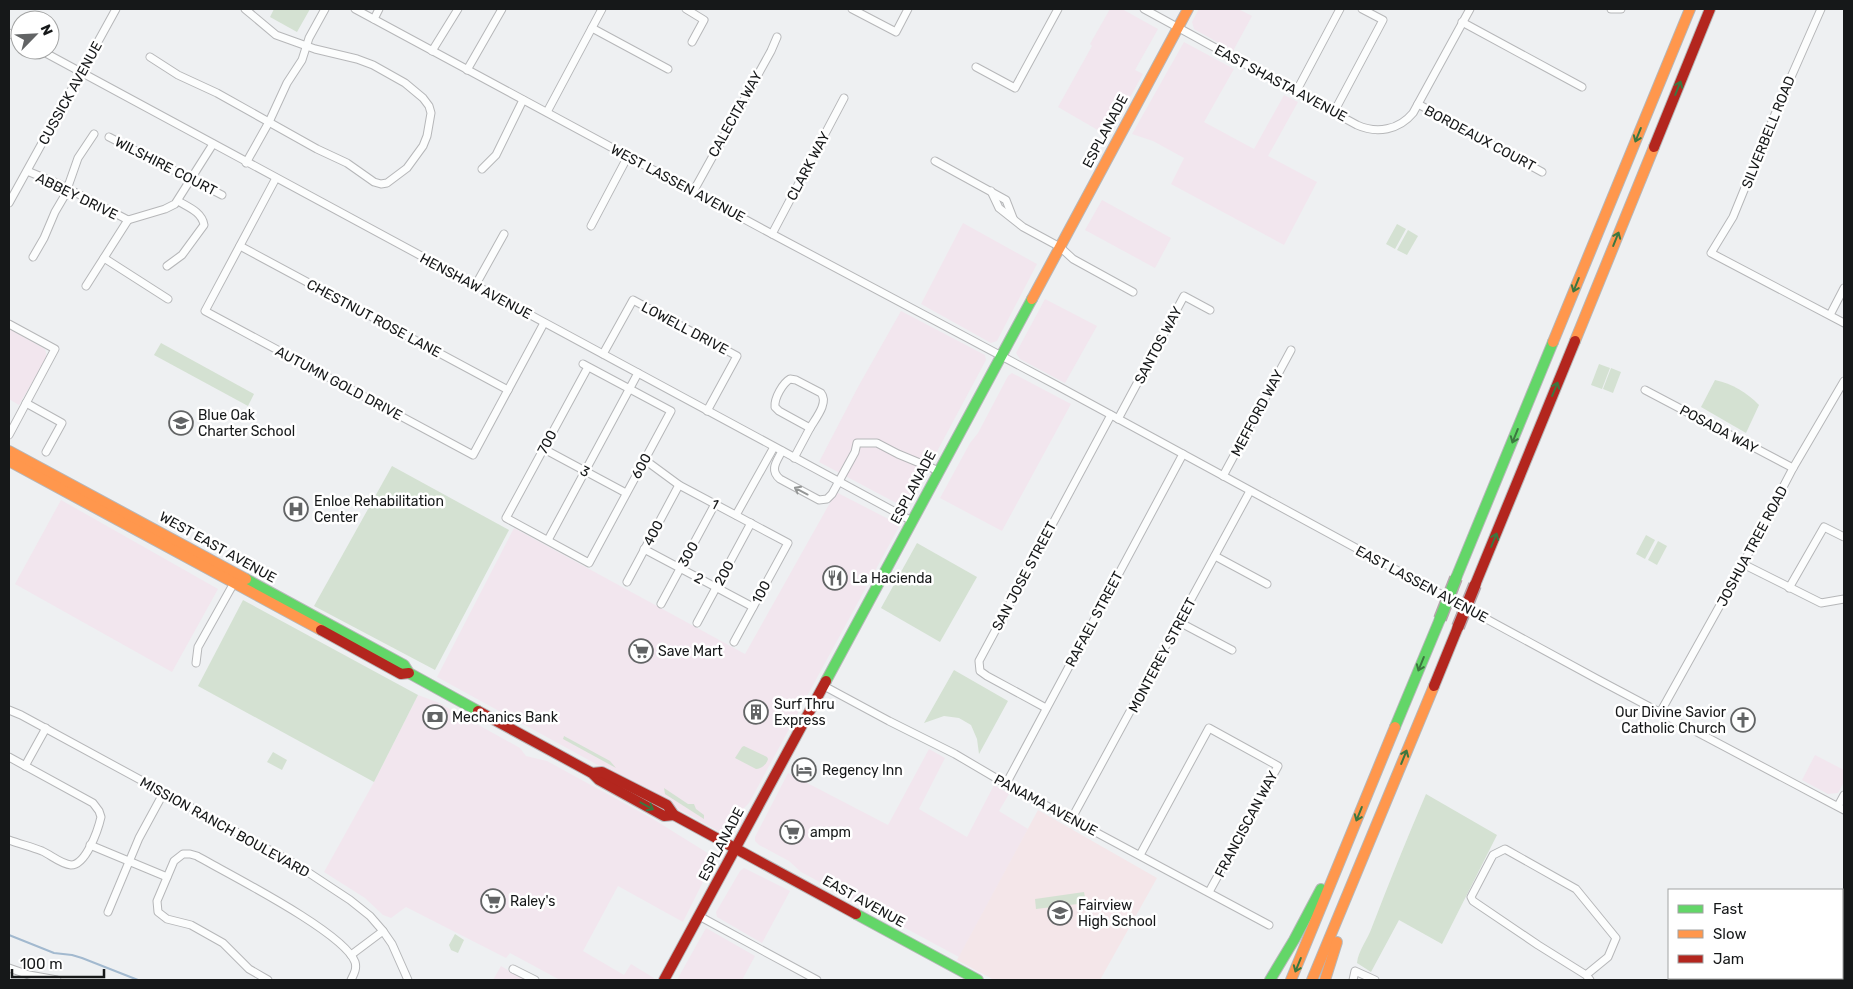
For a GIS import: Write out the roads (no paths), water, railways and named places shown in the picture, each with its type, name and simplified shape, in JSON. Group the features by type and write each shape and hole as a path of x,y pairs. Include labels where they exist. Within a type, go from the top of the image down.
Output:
{"main road":[{"name":"ESPLANADE","path":"664,980 1188,9"},
{"path":"1292,980 1690,9"},
{"path":"1312,980 1710,9"},
{"name":"WEST EAST AVENUE","path":"9,451 236,580"},
{"name":"WEST EAST AVENUE","path":"9,461 236,580 404,665 410,673 592,773 599,780 664,816 674,815 736,849"},
{"path":"1270,980 1294,940 1352,832"},
{"name":"EAST AVENUE","path":"736,849 978,980"},
{"path":"1324,980 1358,881 1357,872"}],"street":[{"name":"CUSSICK AVENUE","path":"9,203 116,9"},
{"path":"150,57 178,75 347,163 374,182 381,184 389,182 407,168 425,143 431,117 427,102 412,88 390,74 361,60 306,46 276,35 244,9"},
{"path":"246,163 269,122 284,88 302,60 306,46 325,9"},
{"name":"WEST LASSEN AVENUE","path":"355,9 1001,356"},
{"path":"374,19 379,9"},
{"path":"432,51 458,9"},
{"path":"467,70 502,9"},
{"path":"546,112 602,9"},
{"path":"686,9 704,20 692,42"},
{"path":"852,9 896,32 908,9"},
{"path":"976,67 1015,88 1058,9"},
{"name":"EAST SHASTA AVENUE","path":"1144,9 1368,129 1387,129 1404,121 1418,104"},
{"path":"1296,92 1340,9"},
{"path":"1334,112 1383,20 1362,9"},
{"path":"1418,104 1470,9"},
{"path":"1611,9 1621,9"},
{"name":"SILVERBELL ROAD","path":"1821,9 1780,102 1733,217 1711,253 1830,315"},
{"path":"1462,22 1582,87"},
{"path":"592,28 668,69"},
{"name":"CALECITA WAY","path":"693,192 771,51 776,37"},
{"name":"HENSHAW AVENUE","path":"59,60 246,163 912,521"},
{"name":"CLARK WAY","path":"772,234 844,98"},
{"path":"482,169 494,159 523,100"},
{"name":"BORDEAUX COURT","path":"1418,104 1542,172"},
{"path":"33,257 44,238 54,212 64,196 78,158 94,134"},
{"name":"WILSHIRE COURT","path":"109,137 222,195"},
{"path":"167,266 182,255 204,226 203,220 199,215 178,201 213,144"},
{"path":"591,226 628,156"},
{"path":"935,161 1006,201 1014,218"},
{"name":"ABBEY DRIVE","path":"26,171 67,188 128,220 165,210 178,201"},
{"name":"AUTUMN GOLD DRIVE","path":"276,178 205,311 473,455 544,323"},
{"path":"991,191 999,206 1023,227 1060,247 1073,259 1133,292"},
{"path":"999,206 1000,200 1006,201"},
{"path":"86,286 128,220"},
{"path":"475,286 504,234"},
{"name":"CHESTNUT ROSE LANE","path":"240,246 508,390"},
{"path":"104,258 168,300"},
{"path":"1844,288 1830,315 1844,323"},
{"name":"SANTOS WAY","path":"1114,417 1184,296 1210,310"},
{"name":"LOWELL DRIVE","path":"603,354 632,300 737,356 707,411"},
{"path":"9,324 55,349 9,435"},
{"name":"MEFFORD WAY","path":"1223,476 1291,350"},
{"name":"EAST LASSEN AVENUE","path":"1001,356 1597,679 1661,711 1841,808"},
{"name":"600","path":"548,540 589,563 671,411 586,365"},
{"name":"700","path":"548,540 506,518 544,449 586,365"},
{"path":"548,540 638,373"},
{"path":"794,458 824,402 824,396 796,380 788,379 775,401 775,407 777,410 810,428"},
{"name":"JOSHUA TREE ROAD","path":"1661,711 1743,564 1793,468 1844,381"},
{"name":"POSADA WAY","path":"1645,390 1793,468"},
{"path":"26,403 62,423 46,452"},
{"name":"SAN JOSE STREET","path":"1046,708 987,676 980,671 979,662 1114,417"},
{"path":"782,451 774,466 774,472 777,477 822,500 830,496 855,452 857,443 877,443 939,471"},
{"path":"736,515 774,446"},
{"name":"3","path":"544,449 626,493"},
{"name":"RAFAEL STREET","path":"1006,784 1183,454"},
{"name":"1","path":"645,460 679,484 788,543"},
{"name":"400","path":"627,582 679,484"},
{"name":"MONTEREY STREET","path":"1072,818 1250,491"},
{"name":"300","path":"661,604 715,504"},
{"name":"200","path":"697,623 751,523"},
{"path":"1789,588 1824,527 1844,537"},
{"name":"100","path":"734,642 788,543"},
{"name":"2","path":"644,549 752,607"},
{"path":"1215,556 1267,584"},
{"path":"1743,564 1821,603 1844,599"},
{"path":"196,663 198,647 236,580"},
{"path":"1179,622 1232,650"},
{"name":"PANAMA AVENUE","path":"824,686 889,722 955,754 1006,784 1269,925"},
{"name":"MISSION RANCH BOULEVARD","path":"9,710 46,728 306,871 360,907 384,931 408,980"},
{"path":"25,766 46,728"},
{"name":"FRANCISCAN WAY","path":"1140,855 1209,728 1278,766 1209,892"},
{"path":"9,758 93,803 98,808 100,814 100,821 90,845 82,860 76,864 69,865 38,850 9,840"},
{"path":"108,912 143,830 164,792"},
{"path":"1841,808 1844,795"},
{"path":"90,845 167,877"},
{"path":"1505,849 1576,889 1603,921 1616,938 1608,956 1588,978 1473,901 1471,897 1493,856 1505,849"},
{"path":"268,980 249,969 223,942 191,925 166,919 160,915 157,909 157,902 176,858 184,854 193,854 276,900 330,935 351,955 355,968 351,980"},
{"path":"699,916 816,980"},
{"path":"351,955 384,931"},
{"path":"9,968 39,979 57,980"},
{"path":"513,969 535,980"},
{"path":"1353,980 1355,971 1375,980"}],"waterway":[{"path":"9,935 54,953 82,958 138,980"}],"place":[{"name":"Blue Oak Charter School","path":"181,423"},
{"name":"Enloe Rehabilitation Center","path":"296,509"},
{"name":"La Hacienda","path":"835,578"},
{"name":"Save Mart","path":"641,651"},
{"name":"Surf Thru Express","path":"756,712"},
{"name":"Mechanics Bank","path":"435,717"},
{"name":"Our Divine Savior Catholic Church","path":"1743,720"},
{"name":"Regency Inn","path":"804,770"},
{"name":"ampm","path":"792,832"},
{"name":"Raley's","path":"493,901"},
{"name":"Fairview High School","path":"1060,913"}]}
